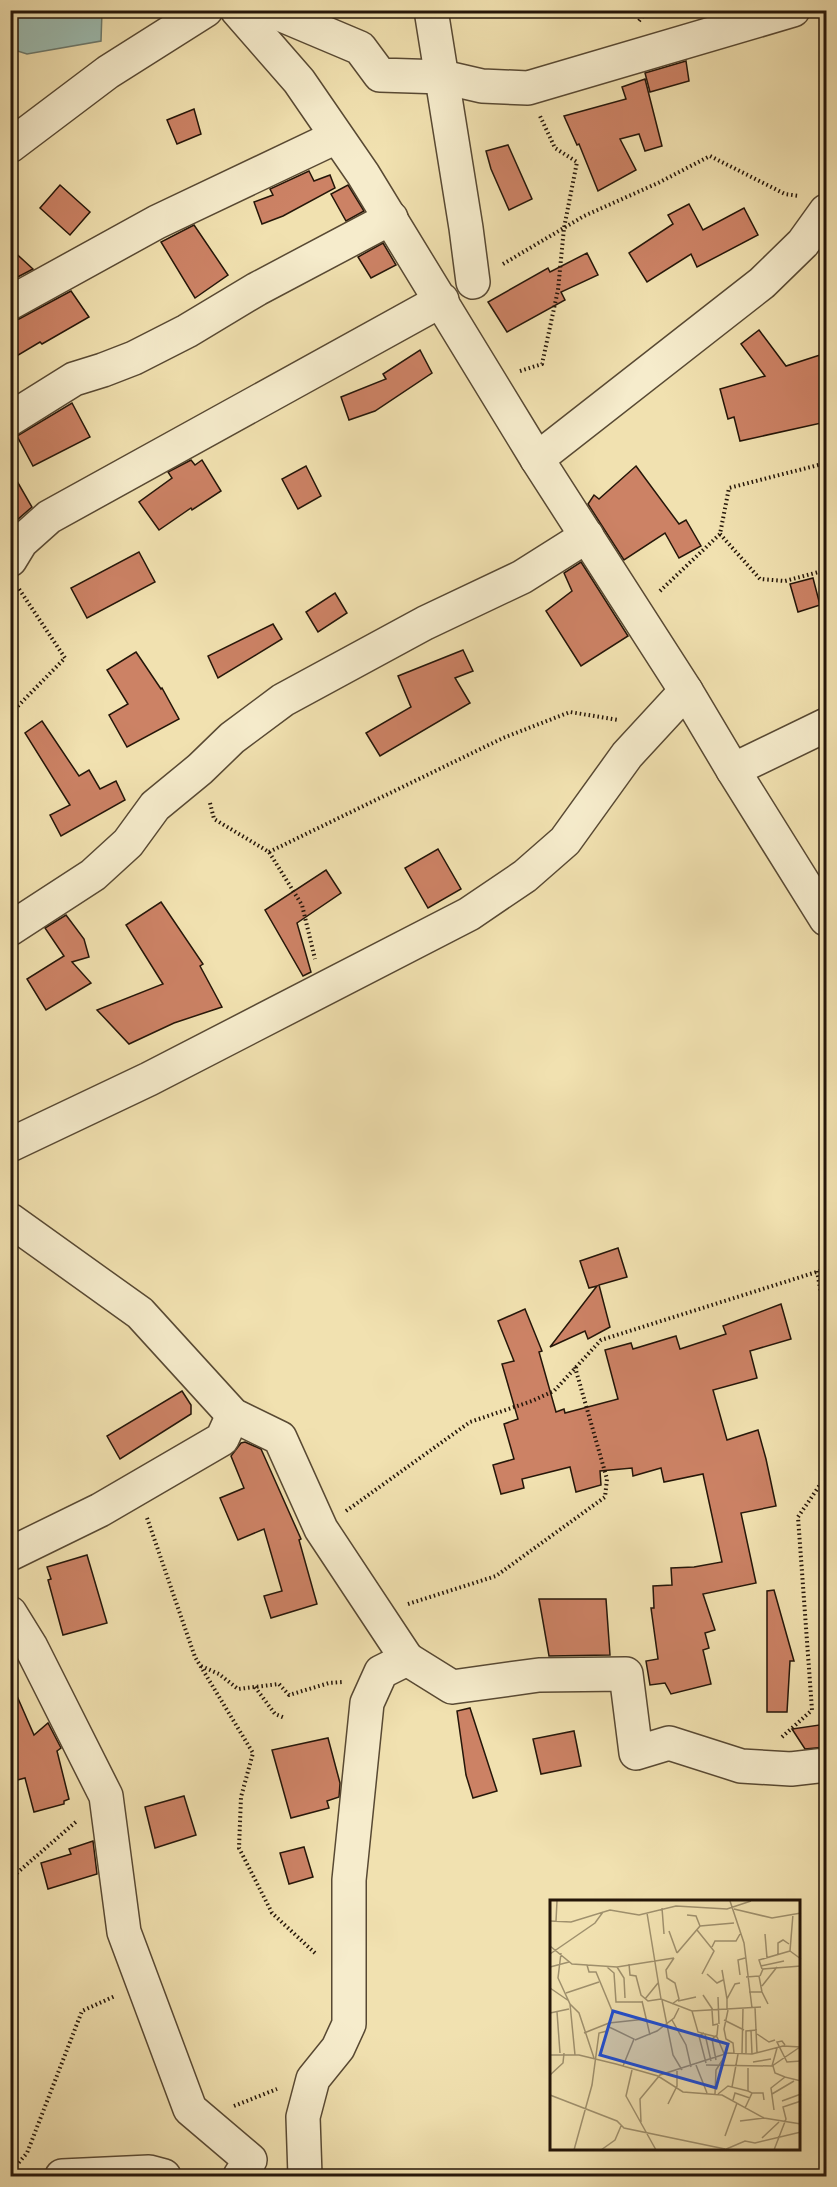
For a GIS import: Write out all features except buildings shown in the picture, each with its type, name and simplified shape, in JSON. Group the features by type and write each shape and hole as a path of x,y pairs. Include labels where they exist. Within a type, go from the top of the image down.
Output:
{"street":[{"path":"10,146 108,72 206,10"},
{"path":"237,10 299,81 363,174 537,459 686,691 826,919"},
{"path":"270,10 360,48 380,75 443,77 482,86 528,87 793,10"},
{"path":"431,10 473,282"},
{"path":"10,303 157,222 336,137"},
{"path":"537,459 762,283 803,243 816,204"},
{"path":"10,419 74,379 134,358 391,218"},
{"path":"14,573 21,542 50,517 442,300"},
{"path":"10,929 93,875 128,843 155,806 200,769 232,738 283,700 425,623 522,577 587,536"},
{"path":"10,1145 149,1079 469,914 525,876 565,841 627,755 686,691"},
{"path":"733,770 826,725"},
{"path":"10,1220 140,1313 233,1415 280,1438 321,1529 407,1659 452,1687 539,1675 626,1674 636,1753 669,1743 741,1766 791,1769 826,1765"},
{"path":"10,1554 100,1510 222,1438 233,1415"},
{"path":"10,1613 31,1647 106,1796 124,1932 190,2109 250,2160 240,2176"},
{"path":"305,2176 303,2117 313,2079 338,2048 349,2024 350,1880 367,1703 381,1672 407,1659"},
{"path":"62,2176 149,2172 164,2176"}],"path":[{"path":"512,417 517,372 542,364 558,290 564,228 577,162 555,148 528,87"},
{"path":"473,282 584,216 658,183 710,156 785,194 816,204"},
{"path":"636,613 720,534 729,488 826,463"},
{"path":"720,534 760,579 785,581 826,570"},
{"path":"10,710 15,708 65,658 14,573"},
{"path":"269,852 502,738 570,712 654,726"},
{"path":"200,769 214,819 269,852 302,905 322,989"},
{"path":"321,1529 471,1422 554,1391 601,1340 826,1269"},
{"path":"817,1271 826,1322"},
{"path":"826,1364 826,1385"},
{"path":"378,1613 496,1576 605,1497 608,1479 575,1367"},
{"path":"761,1767 785,1755 782,1736 812,1710 798,1517 824,1479 826,1452"},
{"path":"136,1488 199,1665 253,1752 241,1797 239,1848 272,1912 350,1986"},
{"path":"199,1665 219,1674 238,1689 279,1684 289,1695 329,1683 378,1678"},
{"path":"255,1687 275,1714 285,1718"},
{"path":"10,1879 106,1796"},
{"path":"10,2173 27,2153 82,2011 143,1983"}],"water":[{"path":"10,11 102,11 101,41 27,54 11,49"}]}
